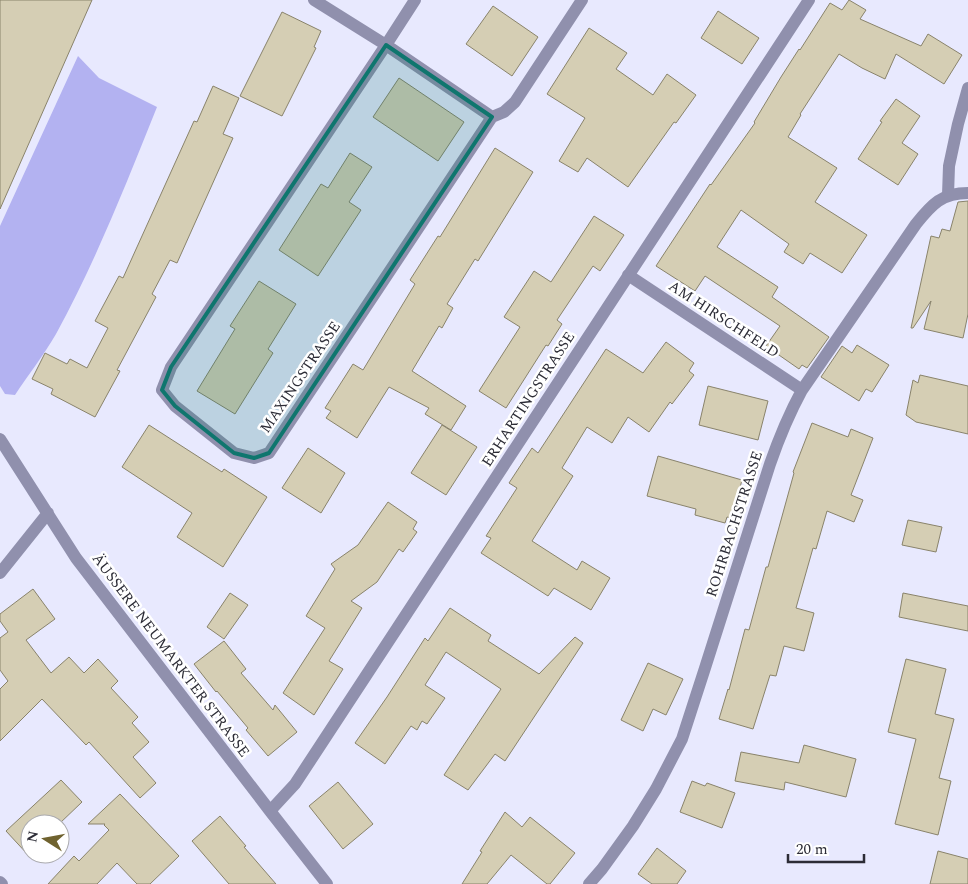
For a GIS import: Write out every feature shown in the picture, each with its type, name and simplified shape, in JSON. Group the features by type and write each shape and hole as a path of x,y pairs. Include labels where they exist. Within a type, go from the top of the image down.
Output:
{"street":[{"path":"314,0 386,45 492,117"},
{"name":"MAXINGSTRASSE","path":"415,0 170,367 162,390 176,406 234,453 254,458 269,453 492,117 504,112 515,102 582,0"},
{"name":"ERHARTINGSTRASSE","path":"270,811 295,784 808,0"},
{"path":"968,88 949,166 948,195 968,194"},
{"name":"ROHRBACHSTRASSE","path":"589,884 633,826 656,789 682,739 778,439 790,412 802,390 916,224 937,200 948,195"},
{"name":"AM HIRSCHFELD","path":"628,275 802,390"},
{"name":"ÄUSSERE NEUMARKTER STRASSE","path":"0,439 76,558 327,884"},
{"path":"0,574 48,514"}],"highlighted area":[{"path":"386,45 492,117 269,453 254,458 234,453 175,406 162,390 171,367"}],"shaded area":[{"path":"78,56 99,78 157,107 122,193 71,306 46,350 15,395 5,394 0,386 0,226"}],"building":[{"path":"0,0 92,0 0,209"},
{"path":"849,0 866,10 860,19 921,46 928,34 962,55 944,84 896,54 885,79 839,54 800,114 788,137 837,168 815,202 867,235 842,273 810,253 803,264 784,252 789,244 741,210 717,247 778,287 772,297 829,337 807,368 802,365 799,369 766,346 780,326 705,276 695,291 656,266 710,184 755,123 781,77 830,3 842,10"},
{"path":"493,6 538,37 512,76 466,44"},
{"path":"718,11 759,38 742,64 701,38"},
{"path":"282,12 321,31 314,47 316,48 282,116 240,96"},
{"path":"589,28 627,53 616,69 653,95 667,74 696,95 676,123 674,122 628,187 587,158 578,172 559,161 585,118 547,94"},
{"path":"399,78 464,122 438,161 373,117"},
{"path":"213,86 239,98 223,134 233,138 177,263 170,260 152,294 156,297 117,370 120,371 95,417 51,394 53,389 32,379 45,353 67,364 70,359 87,368 108,328 95,321 119,276 123,278 194,121 197,122"},
{"path":"896,99 920,116 902,143 918,154 898,185 858,159 882,122 880,121"},
{"path":"495,148 533,172 478,261 475,259 447,304 453,308 442,328 439,326 412,371 466,406 451,430 425,414 429,408 389,387 357,438 326,418 331,411 325,408 353,364 363,370 415,284 410,280 438,236 440,237"},
{"path":"350,153 372,167 349,202 361,210 318,276 279,250 321,184 328,188"},
{"path":"968,201 968,314 963,338 924,329 931,301 913,328 911,328 931,236 939,238 942,229 950,231 958,202"},
{"path":"594,216 624,235 600,271 593,266 557,320 562,324 548,346 546,345 506,408 479,391 520,327 504,317 534,271 551,282"},
{"path":"259,281 296,304 268,349 273,353 235,414 197,391 235,329 230,326"},
{"path":"666,342 694,363 689,371 694,375 672,404 670,402 649,432 628,417 612,443 587,427 562,468 573,476 532,541 577,570 582,561 610,578 591,610 554,588 548,596 481,553 491,538 486,536 517,488 509,483 532,448 538,453 606,349 643,373"},
{"path":"857,345 889,365 872,392 866,389 859,401 821,377 842,346 852,353"},
{"path":"920,375 968,386 968,434 916,422 906,415 913,380 918,383"},
{"path":"708,386 768,401 758,440 699,425"},
{"path":"812,423 848,437 851,429 873,438 851,495 863,500 854,522 827,511 816,549 813,548 796,608 814,613 804,651 784,646 776,676 770,675 753,729 719,719 729,690 745,629 749,630 766,567 768,567 793,472"},
{"path":"149,425 222,472 224,469 267,497 223,567 177,537 192,513 122,467"},
{"path":"442,425 477,447 446,495 411,473"},
{"path":"308,448 345,473 321,513 282,488"},
{"path":"658,456 742,480 732,518 727,517 725,523 695,515 696,509 647,496"},
{"path":"388,502 417,522 413,529 417,532 403,552 399,549 377,582 351,601 362,608 329,661 343,669 314,715 283,693 325,628 306,616 335,569 331,564 358,545"},
{"path":"908,520 942,527 936,552 902,545"},
{"path":"33,589 55,619 26,640 51,673 69,657 84,673 98,659 118,681 111,688 138,717 132,723 149,742 133,757 156,783 140,798 89,742 86,745 42,699 0,741 0,689 8,681 0,670 0,638 8,632 0,621 0,614"},
{"path":"230,593 248,605 224,639 207,627"},
{"path":"903,593 968,606 968,631 899,617"},
{"path":"450,608 491,635 488,641 539,674 575,637 583,643 505,761 495,754 468,790 444,775 501,689 446,652 425,685 445,698 427,724 422,721 417,730 411,726 385,764 355,743 425,638 428,641"},
{"path":"224,641 246,669 241,673 273,710 275,705 297,732 268,756 246,730 248,728 194,664"},
{"path":"906,659 946,669 935,714 954,719 939,778 951,781 938,835 895,824 916,739 888,732"},
{"path":"648,663 683,679 666,715 653,709 643,731 621,720"},
{"path":"804,745 856,759 846,797 785,782 784,790 735,781 741,752 799,763"},
{"path":"61,780 82,802 69,814 24,814"},
{"path":"692,781 705,786 707,783 735,793 722,828 680,812"},
{"path":"338,782 373,824 343,849 309,806"},
{"path":"120,794 179,856 150,884 137,884 117,863 97,884 48,884 67,864 70,864 70,860 74,856 79,861 109,830 105,824 88,824"},
{"path":"505,812 522,827 530,817 575,853 550,884 547,884 511,855 487,884 462,884"},
{"path":"220,816 276,884 229,884 192,841"},
{"path":"20,818 20,846 6,831"},
{"path":"657,848 686,871 677,884 652,884 638,874"},
{"path":"938,851 968,859 968,884 930,884"}]}
